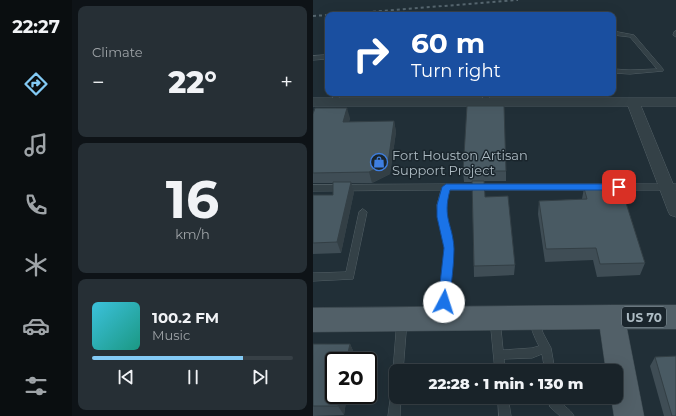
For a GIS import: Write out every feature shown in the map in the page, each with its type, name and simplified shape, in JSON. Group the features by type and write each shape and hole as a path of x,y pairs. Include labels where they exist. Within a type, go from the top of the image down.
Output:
{"main road":[{"path":"611,317 629,416"},
{"name":"US 70","path":"313,320 676,317"}],"street":[{"path":"313,102 336,97 486,97 676,102"},
{"path":"633,102 671,187 676,211"}],"lane":[{"path":"616,33 632,36 661,70 616,71"},
{"path":"313,58 325,57"},
{"path":"442,319 449,248 442,217 441,205 446,187"},
{"path":"313,188 671,187"},
{"path":"313,277 350,276 363,212"},
{"path":"535,318 538,334 546,348 549,364"},
{"path":"494,319 499,364"},
{"path":"398,364 402,320"},
{"path":"498,355 532,353 546,348"},
{"path":"394,416 395,404"},
{"path":"504,404 505,416"},
{"path":"554,404 568,416"}],"building":[{"path":"467,106 504,106 506,171 463,171"},
{"path":"315,108 347,108 343,122 394,121 388,163 369,172 313,173 313,114"},
{"path":"472,181 484,181 485,197 508,196 515,265 474,266"},
{"path":"333,182 351,182 337,242 313,243 313,195 333,195"},
{"path":"621,187 645,263 600,264 596,248 546,249 539,201 587,199 584,188"},
{"path":"313,344 350,344 348,352 325,352 325,404 338,404 338,406 313,406"},
{"path":"676,356 676,416 672,416 655,357"}],"railway":[{"path":"368,12 518,0"},
{"path":"313,16 325,15"}],"place":[{"name":"Fort Houston Artisan Support Project","path":"379,162"}],"route":[{"path":"444,302 449,248 442,217 441,205 446,187 619,187"}]}
